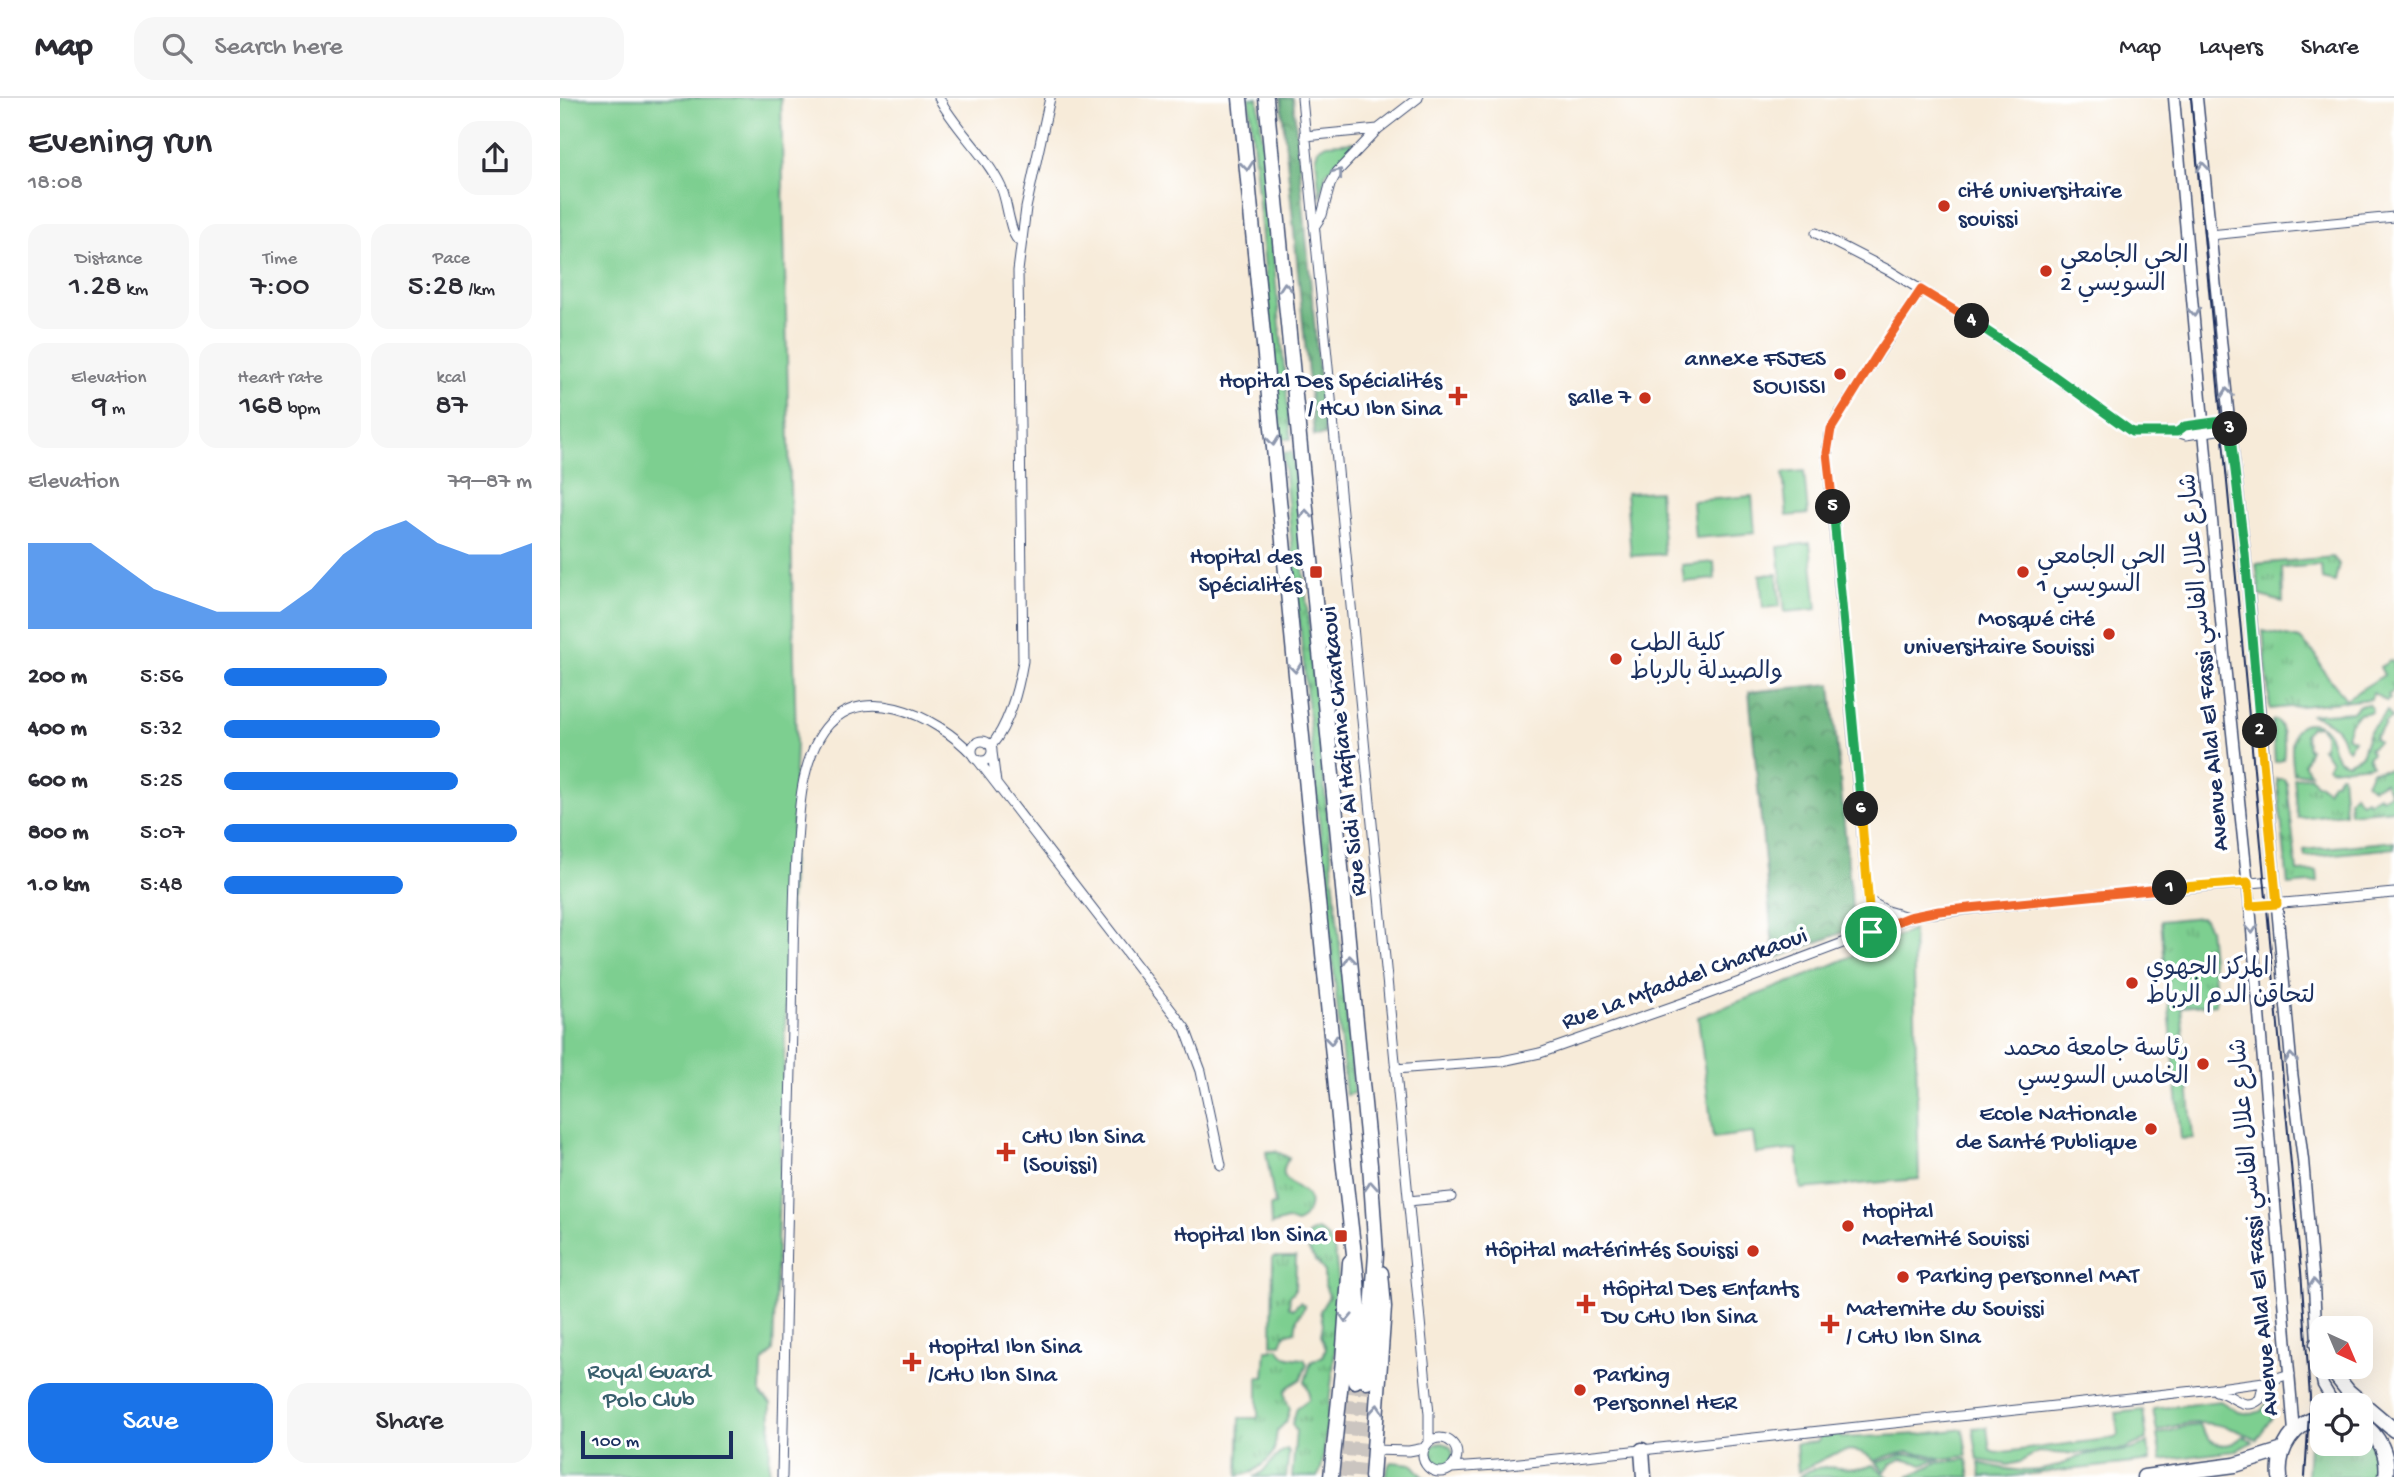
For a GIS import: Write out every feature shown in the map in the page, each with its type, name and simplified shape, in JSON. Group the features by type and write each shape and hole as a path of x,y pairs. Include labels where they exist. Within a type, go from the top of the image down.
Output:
{"main road":[{"path":"1240,98 1357,1280 1361,1382 1376,1254"},
{"path":"1266,98 1370,1165 1376,1254 1383,1285 1384,1307 1372,1477"},
{"path":"1331,1477 1343,1361 1347,1280 1352,1250"},
{"path":"2338,1379 2348,1391 2394,1430"},
{"path":"2280,1477 2283,1450 2294,1432 2310,1421"},
{"path":"2373,1429 2394,1438"},
{"path":"2373,1436 2382,1447 2386,1477"},
{"path":"1642,1450 1644,1477"},
{"path":"2144,1477 2235,1465 2283,1450"}],"street":[{"path":"939,98 996,178 1006,199 1013,236 1020,242"},
{"path":"975,757 987,760 1001,732 1020,680 1024,642 1017,299 1020,242 1050,98"},
{"path":"1302,98 1314,227"},
{"name":"Rue Sidi Al Hafiane Charkaoui","path":"1418,98 1378,128 1333,178 1325,208 1314,227 1429,1415 1427,1445"},
{"name":"Avenue Allal El Fassi شارع علال الفاسي","path":"2174,98 2225,665 2248,882 2294,1432"},
{"name":"Avenue Allal El Fassi شارع علال الفاسي","path":"2197,98 2245,554 2317,1316"},
{"path":"1305,136 1361,132 1378,128"},
{"path":"2210,236 2394,217"},
{"path":"1816,233 1921,290 2018,352 2132,432 2177,432 2185,426 2230,424"},
{"path":"1871,932 1827,453 1831,429 1838,416 1921,290"},
{"path":"782,1477 793,941 799,815 804,779 811,755 824,730 840,716 862,706 889,706 904,710 920,715 955,738 975,757 1185,1028 1201,1071 1221,1165"},
{"path":"975,757 978,742 996,730 1007,716"},
{"path":"955,738 978,742 992,748"},
{"path":"992,748 997,785"},
{"name":"Rue La Mfaddel Charkaoui","path":"1395,1069 1502,1061 1540,1053 1697,998 1909,917 1939,911 2276,881"},
{"path":"2250,906 2394,893"},
{"path":"1869,901 1886,911 1909,917"},
{"path":"1408,1201 1451,1197"},
{"path":"1451,1468 1510,1464 2204,1390 2264,1382 2290,1374"},
{"path":"2204,1390 2226,1393 2241,1404 2249,1405 2260,1399 2264,1382"},
{"path":"1429,1415 1443,1438 1479,1465"},
{"path":"1373,1450 1404,1451 1427,1445 1436,1438 1443,1438"},
{"path":"1424,1460 1427,1445"},
{"path":"1404,1451 1424,1460 1436,1471 1444,1472 1456,1462 1457,1451"}],"green space":[{"name":"Royal Guard Polo Club","path":"560,98 781,98 796,743 773,1351 762,1364 761,1394 771,1404 769,1477 560,1477"},
{"path":"1249,98 1258,98 1291,439 1281,439"},
{"path":"1281,98 1293,98 1325,435 1314,436"},
{"path":"1353,142 1326,173 1320,198 1316,156 1318,149 1326,144"},
{"path":"1292,452 1354,1093 1346,1095 1283,453"},
{"path":"1804,471 1808,514 1787,516 1783,473"},
{"path":"1659,491 1664,554 1631,556 1626,493"},
{"path":"1752,496 1755,533 1695,538 1692,501"},
{"path":"1810,543 1817,609 1785,612 1778,547"},
{"path":"2333,557 2339,564 2335,582 2322,579 2321,565 2282,568 2283,602 2260,596 2256,564"},
{"path":"1714,562 1715,579 1684,582 1682,565"},
{"path":"1777,574 1780,606 1763,608 1760,575"},
{"path":"2263,631 2300,639 2316,655 2322,669 2346,699 2384,675 2380,667 2390,661 2394,662 2394,691 2388,695 2390,699 2386,701 2373,693 2371,699 2270,709"},
{"path":"1831,684 1854,928 1774,959 1749,692"},
{"path":"2368,704 2372,708 2371,712 2358,714 2350,724 2346,736 2354,740 2348,749 2334,727 2323,719 2310,715 2353,712 2358,706"},
{"path":"2387,711 2392,718 2384,723 2374,738 2378,742 2369,749 2372,753 2368,757 2372,765 2330,769 2328,766 2331,761 2322,748 2324,732 2319,726 2310,727 2305,734 2310,749 2304,764 2310,773 2294,774 2293,740 2299,726 2306,723 2316,724 2323,727 2336,756 2348,763 2361,756 2369,732"},
{"path":"2276,720 2283,733 2284,750 2283,760 2275,762 2272,721"},
{"path":"2394,769 2394,809 2350,813 2349,800 2354,793 2361,802 2366,799 2368,802 2379,795 2381,798 2391,793 2384,782 2373,788 2366,783 2372,771"},
{"path":"2340,774 2345,813 2298,818 2294,778 2310,776 2327,791"},
{"path":"2277,779 2284,779 2287,784 2297,872 2317,871 2318,882 2288,885"},
{"path":"2394,841 2394,848 2305,857 2304,850"},
{"path":"2200,917 2209,928 2216,1004 2181,1007 2193,1138 2181,1139 2161,921"},
{"path":"1913,930 1919,1179 1801,1189 1797,1149 1756,1154 1753,1133 1713,1138 1698,1017 1801,978"},
{"path":"1275,1151 1289,1158 1284,1171 1286,1179 1308,1196 1306,1214 1296,1224 1287,1220 1271,1225 1270,1206 1275,1205 1266,1152"},
{"path":"1317,1230 1329,1240 1335,1255 1338,1290 1336,1343 1321,1470 1317,1477 1292,1477 1296,1431 1292,1424 1297,1408 1309,1399 1305,1382 1311,1362 1323,1356 1326,1349 1321,1335 1323,1324 1320,1311 1329,1296 1324,1283 1324,1271 1307,1245 1309,1234"},
{"path":"1273,1257 1296,1257 1295,1290 1290,1296 1289,1307 1293,1309 1300,1302 1305,1306 1297,1319 1295,1331 1285,1334 1281,1344 1272,1344"},
{"path":"1279,1348 1286,1356 1304,1359 1307,1364 1301,1379 1286,1390 1290,1409 1286,1422 1277,1431 1274,1451 1269,1459 1253,1472 1238,1476 1240,1418 1258,1418 1258,1377 1264,1377 1266,1350"},
{"path":"2270,1400 2275,1400 2271,1419 2256,1440 2232,1429 2208,1423 2183,1424 2157,1432 2153,1409 2220,1401 2238,1412 2252,1414 2261,1411"},
{"path":"2143,1410 2147,1439 2125,1449 2070,1454 2038,1452 2008,1465 1978,1460 1973,1428 1987,1427 1990,1451 1996,1453 2115,1438 2118,1435 2116,1413"},
{"path":"2200,1425 2208,1437 2218,1444 2230,1444 2243,1436 2253,1442 2235,1451 2161,1460 2157,1435"},
{"path":"2310,1427 2310,1456 2373,1456 2373,1447 2375,1451 2377,1477 2307,1477"},
{"path":"1963,1429 1967,1456 1942,1459 1908,1452 1875,1461 1865,1454 1846,1451 1836,1453 1798,1472 1796,1444 1819,1441 1819,1436 1840,1434 1841,1438"},
{"path":"2148,1442 2150,1461 2005,1477 1981,1477 1979,1463 2035,1471 2085,1455 2134,1449"},
{"path":"1441,1443 1450,1446 1453,1455 1450,1464 1441,1467 1432,1464 1429,1455 1432,1446"},
{"path":"1287,1449 1289,1452 1286,1477 1254,1477 1264,1471"},
{"path":"1902,1455 1920,1455 1938,1460 1922,1464 1901,1459 1891,1464 1885,1472 1876,1463"},
{"path":"1967,1459 1970,1477 1907,1477 1936,1463"},
{"path":"1392,1462 1412,1464 1424,1477 1386,1477"},
{"path":"1873,1465 1888,1477 1799,1477 1818,1468 1853,1469"}],"tunnel":[{"path":"1345,1477 1355,1381"},
{"path":"1356,1477 1367,1382"}],"tram line":[{"path":"2191,98 2301,1271 2310,1397 2305,1477"}],"place":[{"name":"cité universitaire souissi","path":"1944,206"},
{"name":"الحي الجامعي السويسي 2","path":"2046,271"},
{"name":"annexe FSJES SOUISSI","path":"1840,374"},
{"name":"Hopital Des Spécialités / HCU Ibn Sina","path":"1458,396"},
{"name":"salle 7","path":"1645,398"},
{"name":"Hopital des Spécialités","path":"1316,572"},
{"name":"الحي الجامعي السويسي 1","path":"2023,572"},
{"name":"Mosqué cité universitaire Souissi","path":"2109,634"},
{"name":"كلية الطب والصيدلة بالرباط","path":"1616,659"},
{"name":"المركز الجهوي لتحاقن الدم الرباط","path":"2132,983"},
{"name":"رئاسة جامعة محمد الخامس السويسي","path":"2203,1064"},
{"name":"Ecole Nationale de Santé Publique","path":"2151,1129"},
{"name":"CHU Ibn Sina (Souissi)","path":"1006,1152"},
{"name":"Hopital Maternité Souissi","path":"1848,1226"},
{"name":"Hopital Ibn Sina","path":"1341,1236"},
{"name":"Hôpital matérintés Souissi","path":"1753,1251"},
{"name":"Parking personnel MAT","path":"1903,1277"},
{"name":"Hôpital Des Enfants Du CHU Ibn Sina","path":"1586,1304"},
{"name":"Maternite du Souissi / CHU Ibn SIna","path":"1830,1324"},
{"name":"Hopital Ibn Sina /CHU Ibn SIna","path":"912,1362"},
{"name":"Parking Personnel HER","path":"1580,1390"}],"route":[{"path":"1921,290 2050,373 2132,432 2177,432 2185,426 2229,420 2245,554 2277,904 2250,906 2248,882 1939,911 1909,917 1871,932 1827,453 1831,429 1838,416 1921,290"}]}
